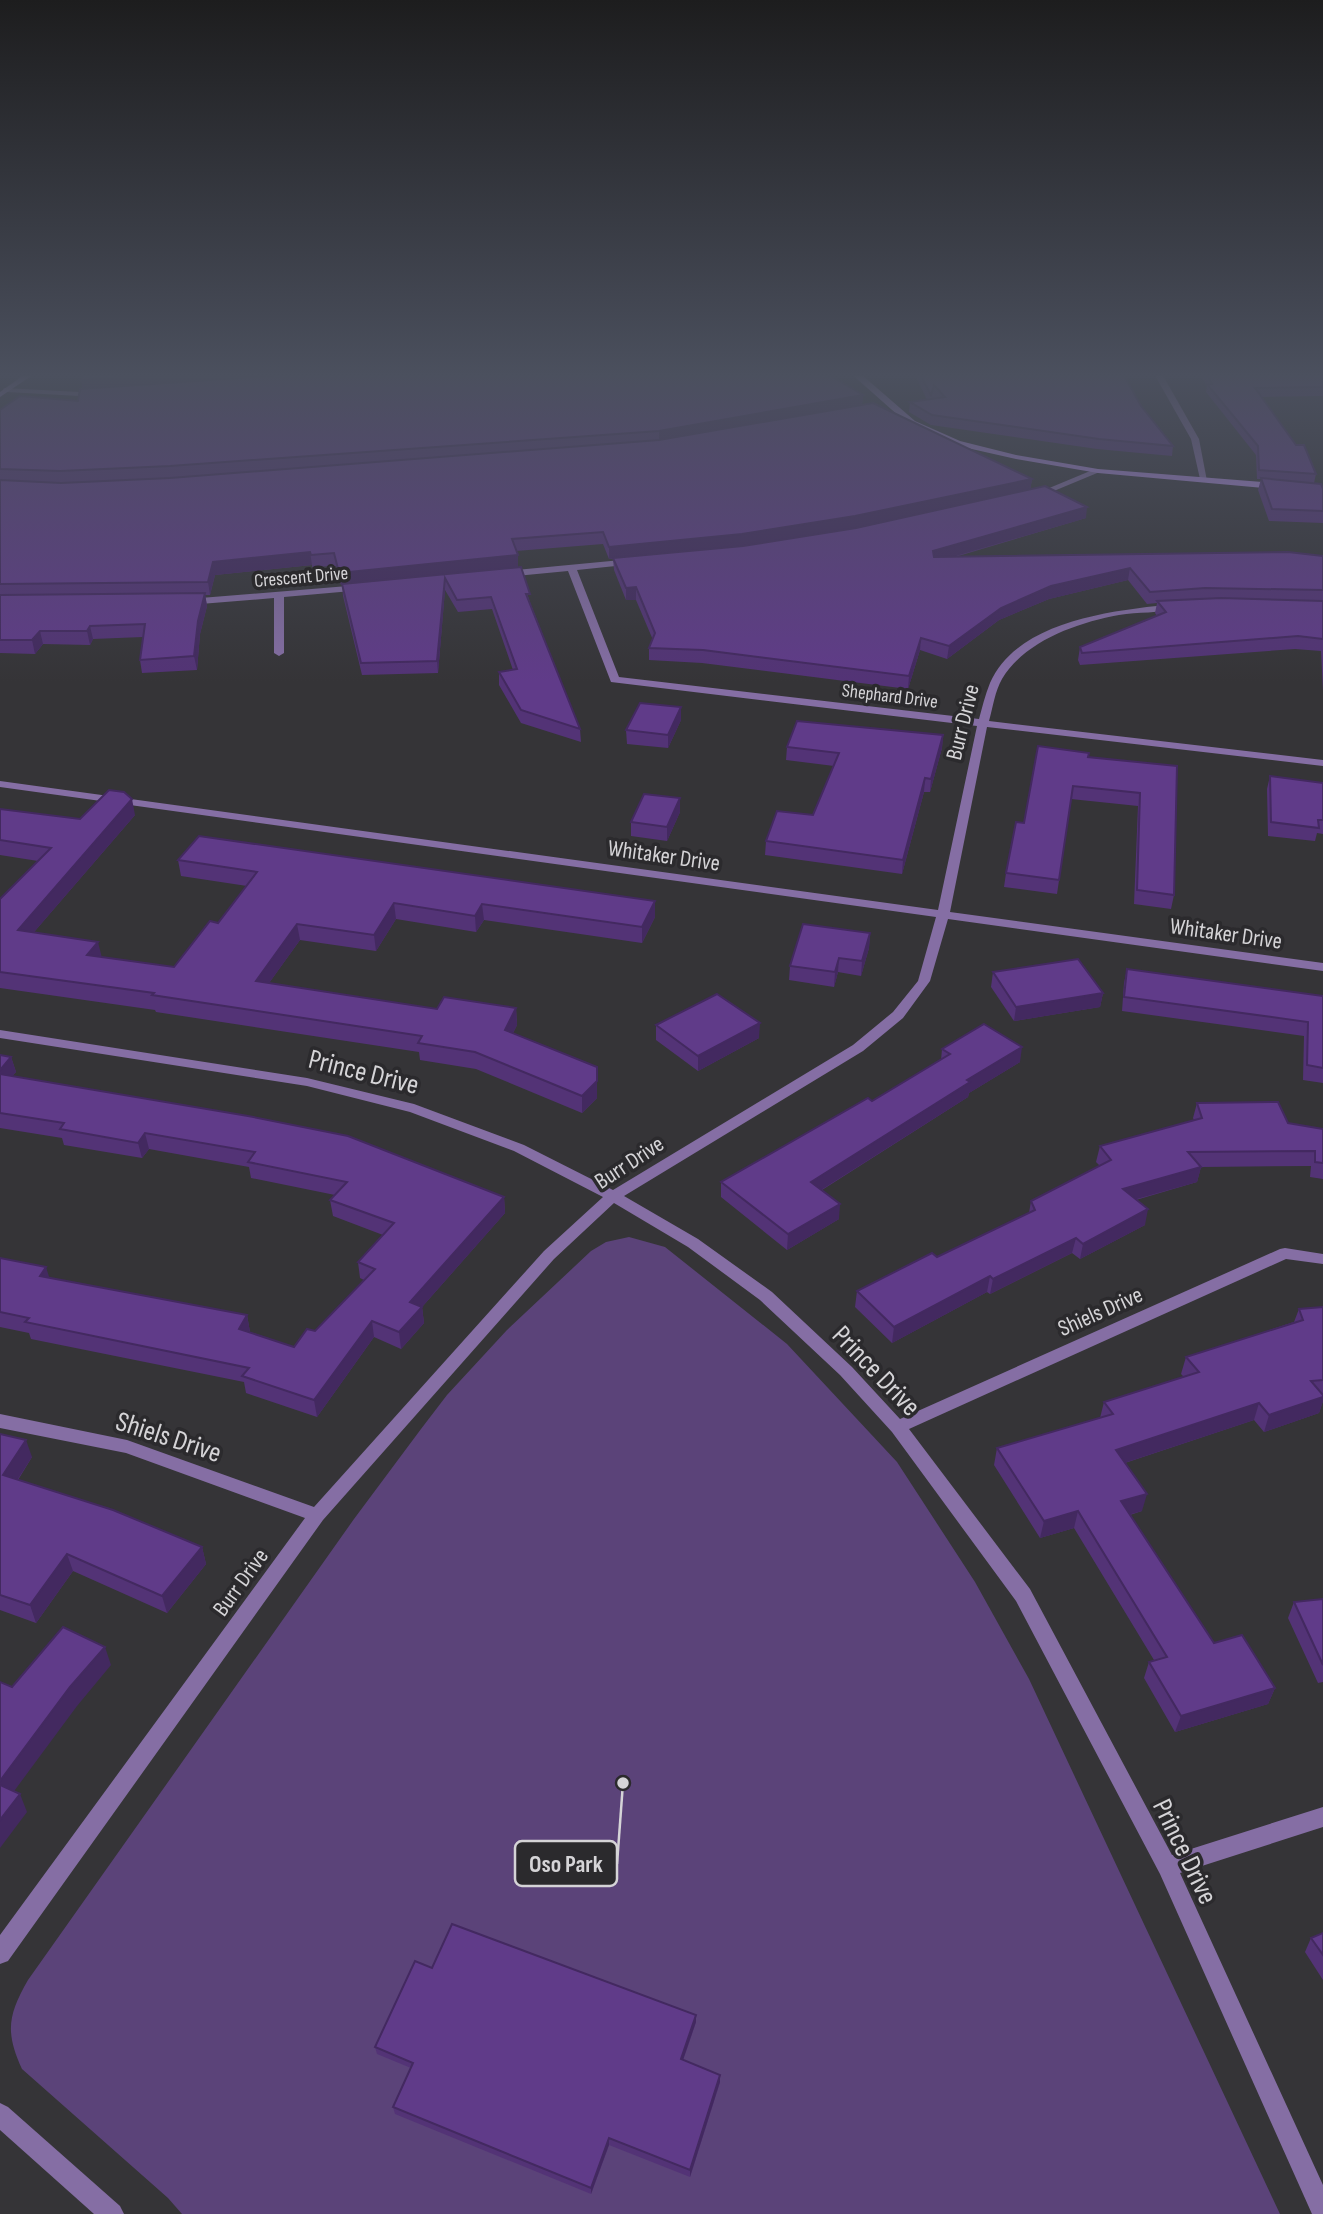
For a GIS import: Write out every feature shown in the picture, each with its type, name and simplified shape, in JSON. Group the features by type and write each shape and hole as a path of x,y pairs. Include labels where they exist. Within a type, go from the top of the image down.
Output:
{"street":[{"path":"1027,498 1087,475"},
{"path":"1156,475 1280,486"},
{"path":"487,575 637,561"},
{"name":"Shephard Drive","path":"571,567 615,680 1323,763"},
{"name":"Crescent Drive","path":"182,603 376,587"},
{"path":"279,597 279,653"},
{"name":"Burr Drive","path":"0,1953 317,1515 550,1255 613,1196 858,1048 898,1015 924,981 943,914 983,723 995,681 1010,660 1032,643 1079,622 1120,612 1191,606"},
{"name":"Whitaker Drive","path":"0,784 1323,967"},
{"name":"Prince Drive","path":"0,1034 307,1082 414,1110 519,1148 613,1196 693,1243 766,1296 846,1371 898,1427 1023,1595 1167,1867 1323,2212"},
{"name":"Shiels Drive","path":"898,1427 1285,1253 1323,1259"},
{"name":"Shiels Drive","path":"0,1421 127,1447 317,1515"},
{"path":"1167,1867 1323,1817"},
{"path":"0,2115 112,2214"}],"shaded area":[{"path":"629,1237 665,1247 787,1344 897,1462 975,1582 1029,1679 1280,2214 182,2214 168,2198 22,2069 13,2044 11,2024 16,2003 28,1980 354,1519 447,1395 507,1330 591,1251 606,1242"}],"building":[{"path":"204,475 1024,475 1032,479 855,516 742,534 609,547 603,532 512,539 518,555 339,573 334,553 311,555 310,552 213,562 208,582 0,584 0,480 61,483"},
{"path":"1261,478 1321,484 1323,511 1272,509"},
{"path":"1045,486 1087,507 933,551 934,557 1288,552 1323,556 1323,590 1205,588 1150,592 1130,568 1051,586 1001,608 949,646 921,638 909,676 703,650 649,648 655,633 636,587 626,588 613,558 743,546 856,528"},
{"path":"521,567 530,594 526,594 580,729 521,710 499,672 517,669 491,597 457,600 445,578 437,661 361,663 342,584"},
{"path":"205,593 194,656 140,660 145,624 90,626 87,631 40,631 32,640 0,640 0,595"},
{"path":"1221,598 1323,601 1323,639 1298,636 1082,653 1080,647 1166,612 1157,601"},
{"path":"640,703 681,707 668,735 626,730"},
{"path":"797,721 943,735 931,779 925,778 903,860 766,841 777,811 813,815 839,753 787,747"},
{"path":"1038,746 1089,753 1088,757 1177,766 1174,895 1137,890 1140,793 1073,786 1059,880 1006,873 1016,822 1024,823"},
{"path":"1270,776 1323,783 1323,820 1318,820 1319,828 1271,822"},
{"path":"109,790 124,792 132,799 18,930 98,942 87,955 174,967 210,921 218,923 257,872 178,860 199,836 655,901 642,927 482,904 475,916 394,903 374,935 297,924 256,981 437,1009 444,997 516,1008 505,1030 597,1067 597,1081 582,1096 475,1052 418,1043 422,1036 152,995 154,993 0,972 0,899 51,848 0,840 0,809 80,819"},
{"path":"644,794 680,798 667,827 631,822"},
{"path":"803,924 870,933 862,961 839,958 835,972 790,966"},
{"path":"1078,959 1103,993 1016,1007 993,972"},
{"path":"1127,969 1323,996 1323,1068 1307,1065 1308,1022 1124,997"},
{"path":"717,994 760,1023 698,1056 656,1025"},
{"path":"984,1024 1022,1047 811,1182 840,1204 788,1234 721,1182 868,1098 872,1101 950,1054 942,1049"},
{"path":"0,1055 11,1057 0,1070"},
{"path":"0,1074 248,1116 348,1136 504,1197 410,1302 422,1307 399,1332 372,1321 314,1400 242,1376 249,1368 25,1322 29,1318 0,1312 0,1258 46,1267 40,1276 247,1315 239,1329 294,1347 307,1329 315,1331 375,1269 358,1262 394,1223 330,1200 347,1182 248,1162 255,1152 145,1133 138,1143 60,1129 64,1123 0,1113"},
{"path":"1278,1102 1288,1123 1323,1129 1323,1163 1315,1162 1315,1151 1188,1152 1201,1167 1123,1189 1148,1209 1083,1244 1076,1238 993,1279 990,1276 894,1327 857,1291 932,1253 937,1257 1035,1210 1031,1201 1111,1160 1100,1146 1202,1118 1197,1103"},
{"path":"1323,1307 1323,1380 1311,1381 1323,1397 1269,1415 1259,1403 1116,1450 1147,1494 1121,1501 1214,1643 1242,1635 1275,1688 1181,1716 1149,1662 1167,1657 1078,1511 1044,1521 997,1448 1113,1414 1104,1402 1199,1372 1186,1357 1303,1320 1299,1309"},
{"path":"0,1434 26,1440 3,1475 113,1510 202,1547 162,1596 67,1554 30,1605 0,1595"},
{"path":"1323,1599 1323,1665 1294,1602"},
{"path":"63,1627 105,1647 70,1687 0,1781 0,1682 12,1687"},
{"path":"0,1785 20,1794 0,1820"},
{"path":"452,1924 696,2015 681,2059 720,2075 690,2170 609,2138 591,2188 393,2107 413,2063 375,2047 415,1961 432,1968"},
{"path":"1323,1933 1323,1955 1311,1938"}],"place":[{"name":"Oso Park","path":"623,1783"}]}
